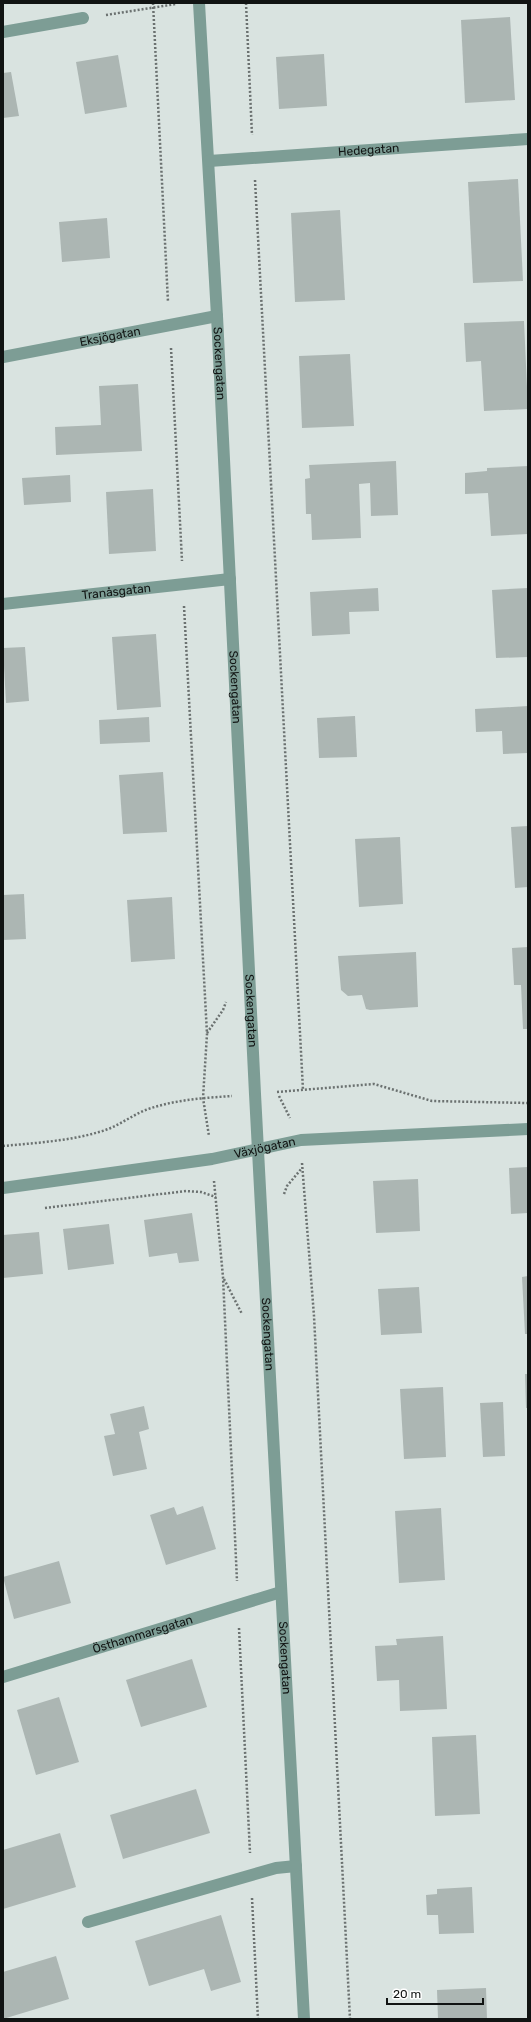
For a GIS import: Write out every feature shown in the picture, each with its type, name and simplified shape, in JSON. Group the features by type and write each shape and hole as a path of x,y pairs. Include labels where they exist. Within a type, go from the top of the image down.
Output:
{"street":[{"name":"Sockengatan","path":"200,3 218,316 255,1094 304,2019"},
{"path":"3,32 83,18"},
{"name":"Hedegatan","path":"209,161 528,139"},
{"name":"Eksjögatan","path":"3,357 218,316"},
{"name":"Tranåsgatan","path":"3,604 230,579"},
{"name":"Växjögatan","path":"3,1188 212,1159 301,1140 528,1128"},
{"name":"Östhammarsgatan","path":"3,1677 281,1592"},
{"path":"88,1922 276,1868 296,1866"}],"path":[{"path":"153,3 207,1034"},
{"path":"246,3 303,1090"},
{"path":"83,18 180,4"},
{"path":"3,1146 46,1142 100,1132 162,1104 203,1098 374,1084 432,1101 528,1103"},
{"path":"302,1168 314,1316 350,2019"},
{"path":"41,1208 186,1191 201,1192 216,1197"},
{"path":"223,1277 258,2019"}],"building":[{"path":"510,17 515,100 465,103 461,20"},
{"path":"324,54 327,106 279,109 276,57"},
{"path":"118,55 127,107 85,114 76,62"},
{"path":"11,72 19,116 3,118 3,73"},
{"path":"518,179 523,281 473,283 468,182"},
{"path":"340,210 345,300 295,302 291,213"},
{"path":"107,218 110,258 62,262 59,222"},
{"path":"524,321 528,409 484,411 481,361 466,362 464,323"},
{"path":"350,354 354,426 302,428 299,356"},
{"path":"138,384 142,451 56,455 55,427 101,425 99,386"},
{"path":"396,461 398,515 371,516 370,483 359,484 361,538 312,540 311,514 306,514 305,479 310,478 309,465"},
{"path":"528,466 528,534 491,536 488,493 465,494 465,473 487,471 487,468"},
{"path":"70,475 71,502 24,505 22,478"},
{"path":"153,489 156,551 109,554 106,492"},
{"path":"378,588 379,611 349,612 350,634 312,636 310,592"},
{"path":"528,588 528,657 496,658 492,590"},
{"path":"156,634 161,707 117,710 112,637"},
{"path":"25,647 29,701 6,703 3,648"},
{"path":"528,706 528,753 503,754 502,731 476,732 475,709"},
{"path":"355,716 357,757 319,758 317,718"},
{"path":"149,717 150,742 100,744 99,720"},
{"path":"163,772 167,832 123,834 119,775"},
{"path":"528,826 528,887 515,888 511,827"},
{"path":"400,837 403,904 359,907 355,839"},
{"path":"24,894 26,939 3,940 3,895"},
{"path":"172,897 175,959 131,962 127,900"},
{"path":"528,947 528,1029 523,1029 521,985 514,985 512,948"},
{"path":"416,952 418,1007 370,1010 366,1009 362,995 348,996 341,990 338,956"},
{"path":"528,1167 528,1213 511,1214 509,1168"},
{"path":"418,1179 420,1231 376,1233 373,1181"},
{"path":"192,1213 199,1261 179,1263 177,1253 149,1257 144,1220"},
{"path":"109,1224 114,1264 68,1270 63,1229"},
{"path":"39,1232 43,1274 3,1278 3,1235"},
{"path":"528,1276 528,1334 525,1334 522,1277"},
{"path":"419,1287 422,1333 381,1335 378,1289"},
{"path":"525,1374 528,1374 528,1408 526,1408"},
{"path":"443,1387 446,1457 404,1459 400,1389"},
{"path":"503,1402 505,1456 483,1457 480,1403"},
{"path":"144,1406 149,1429 139,1432 147,1469 113,1476 104,1436 115,1434 110,1414"},
{"path":"203,1506 216,1549 166,1565 150,1515 174,1507 177,1515"},
{"path":"441,1508 445,1580 399,1583 395,1511"},
{"path":"59,1561 71,1603 14,1619 3,1577"},
{"path":"443,1636 447,1709 400,1711 399,1680 377,1681 375,1646 397,1645 396,1639"},
{"path":"192,1659 207,1707 141,1727 126,1680"},
{"path":"59,1697 79,1762 36,1775 17,1710"},
{"path":"476,1735 480,1814 435,1816 432,1737"},
{"path":"196,1789 210,1833 123,1859 110,1815"},
{"path":"60,1833 76,1887 3,1909 3,1850"},
{"path":"472,1887 474,1933 439,1934 438,1915 427,1915 426,1895 437,1894 437,1889"},
{"path":"221,1915 241,1982 211,1991 204,1969 149,1986 135,1941"},
{"path":"56,1956 69,1999 3,2019 3,1972"},
{"path":"486,1988 487,2019 438,2019 437,1990"}]}
